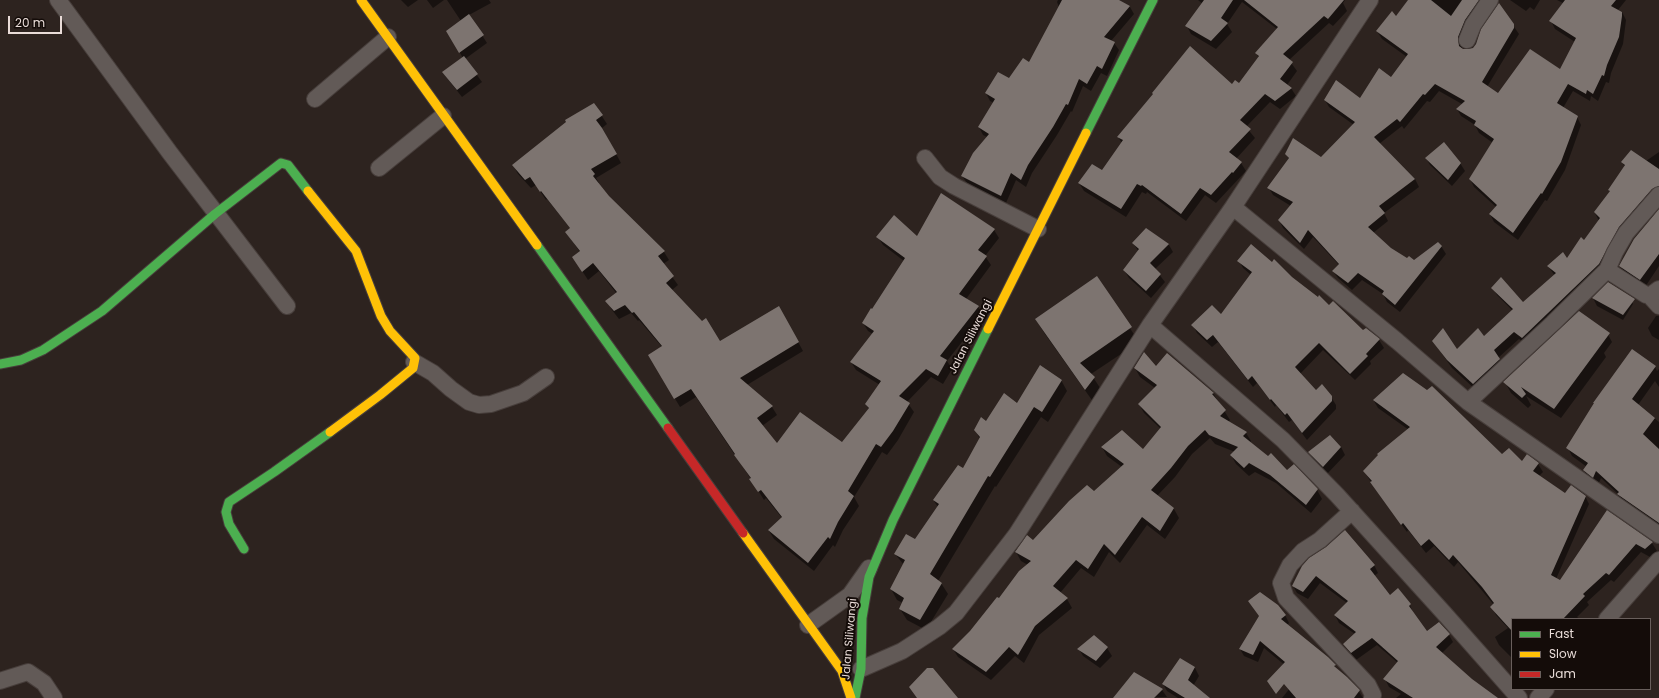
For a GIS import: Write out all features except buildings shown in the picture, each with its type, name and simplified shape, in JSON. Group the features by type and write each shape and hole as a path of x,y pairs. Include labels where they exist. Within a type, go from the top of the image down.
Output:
{"street":[{"path":"58,0 215,214 287,306"},
{"path":"361,0 842,671 851,698"},
{"name":"Jalan Siliwangi","path":"855,698 861,670 862,618 869,577 892,520 1153,0"},
{"path":"861,670 902,651 939,627 956,613 1016,535 1150,325 1233,207 1370,0"},
{"path":"1467,40 1474,25 1490,0"},
{"path":"315,100 388,37"},
{"path":"378,168 443,116"},
{"path":"925,158 940,177 954,186 1038,229"},
{"path":"0,364 20,360 43,350 102,311 215,214 274,167 281,163 288,165 356,251 381,316 390,331 415,358 413,368 380,395 274,472 229,502 226,512 229,524 244,549"},
{"path":"1468,402 1553,323 1607,270 1626,233 1659,195"},
{"path":"1233,207 1403,346 1468,402 1659,535"},
{"path":"1607,270 1646,295 1656,297"},
{"path":"1150,325 1283,440 1352,511 1518,698"},
{"path":"414,362 433,373 469,402 479,405 491,404 523,393 546,377"},
{"path":"1352,511 1320,540 1303,551 1290,565 1281,583 1286,598 1368,685 1373,695 1372,698"},
{"path":"808,625 850,595 875,560"},
{"path":"1608,618 1659,560"},
{"path":"0,681 28,672 44,683 54,698"},
{"path":"1538,698 1545,690"}],"traffic: fast":[{"path":"1086,133 1153,0"},
{"path":"0,364 21,360 43,350 102,311 215,214 281,163 288,165 308,191"},
{"path":"537,245 668,428"},
{"path":"855,698 861,669 862,618 869,577 893,520 988,329"},
{"path":"244,549 229,524 226,512 229,502 330,432"}],"traffic: slow":[{"path":"361,0 537,245"},
{"path":"988,329 1086,133"},
{"path":"308,191 356,251 381,316 390,331 415,358 413,368 380,395 330,432"},
{"path":"743,533 842,671 851,698"}],"traffic: jam":[{"path":"668,428 743,533"}]}
